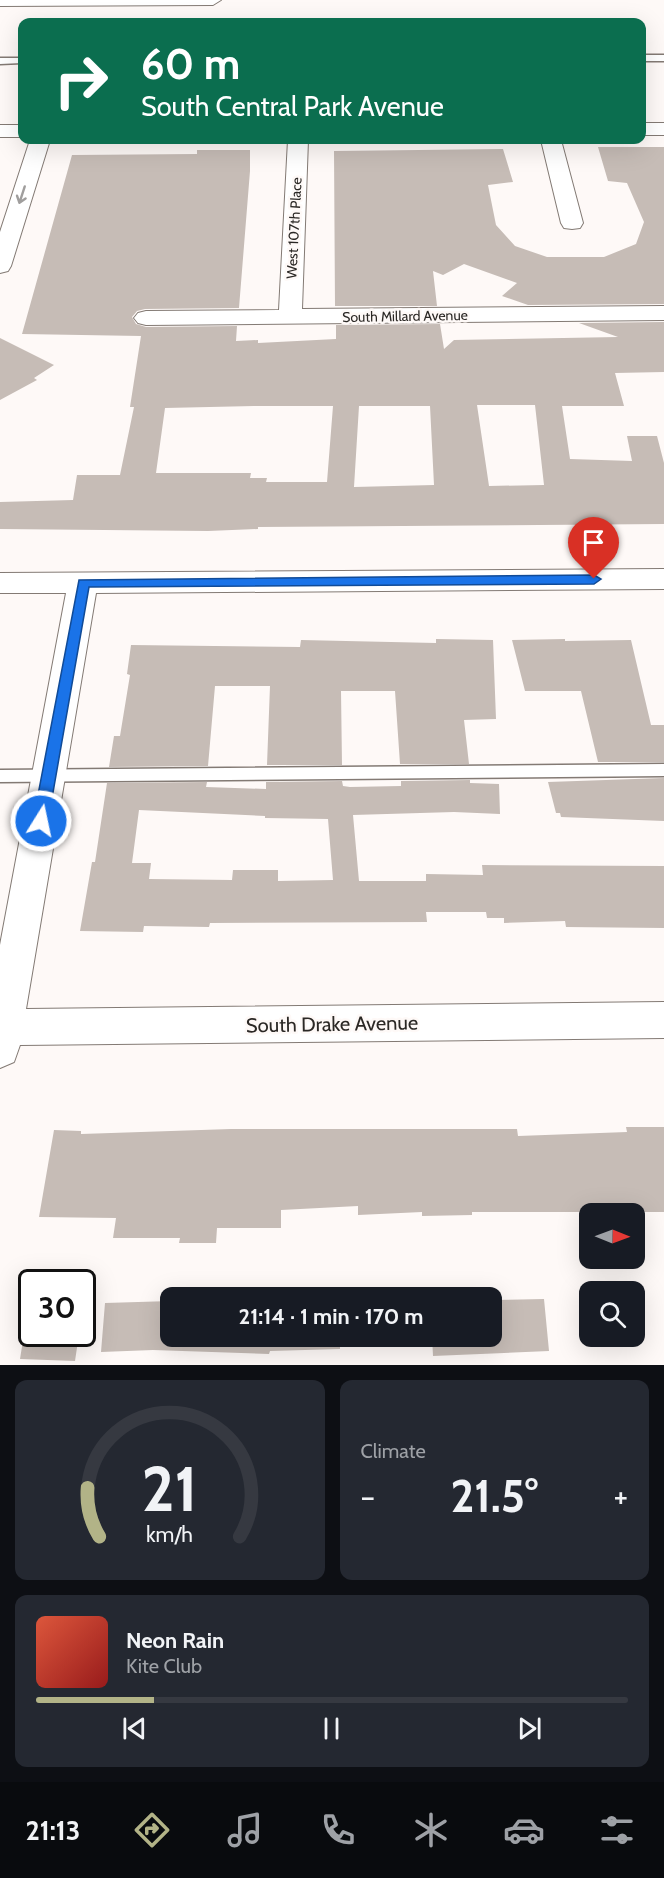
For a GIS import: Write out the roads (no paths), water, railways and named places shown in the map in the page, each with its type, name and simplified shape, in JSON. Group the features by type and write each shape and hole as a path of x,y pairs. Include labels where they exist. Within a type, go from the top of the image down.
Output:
{"street":[{"path":"0,1 186,6 213,0"},
{"path":"646,129 664,129"},
{"path":"0,131 18,131"},
{"path":"0,266 39,144"},
{"name":"West 107th Place","path":"290,317 298,144"},
{"path":"552,144 572,223"},
{"name":"South Millard Avenue","path":"147,318 664,313"},
{"path":"0,584 664,579"},
{"path":"1,1035 83,583"},
{"name":"South Drake Avenue","path":"1,1035 664,1020"}],"lane":[{"path":"646,58 664,58"},
{"path":"0,61 18,61"},
{"path":"0,776 664,770"}]}
